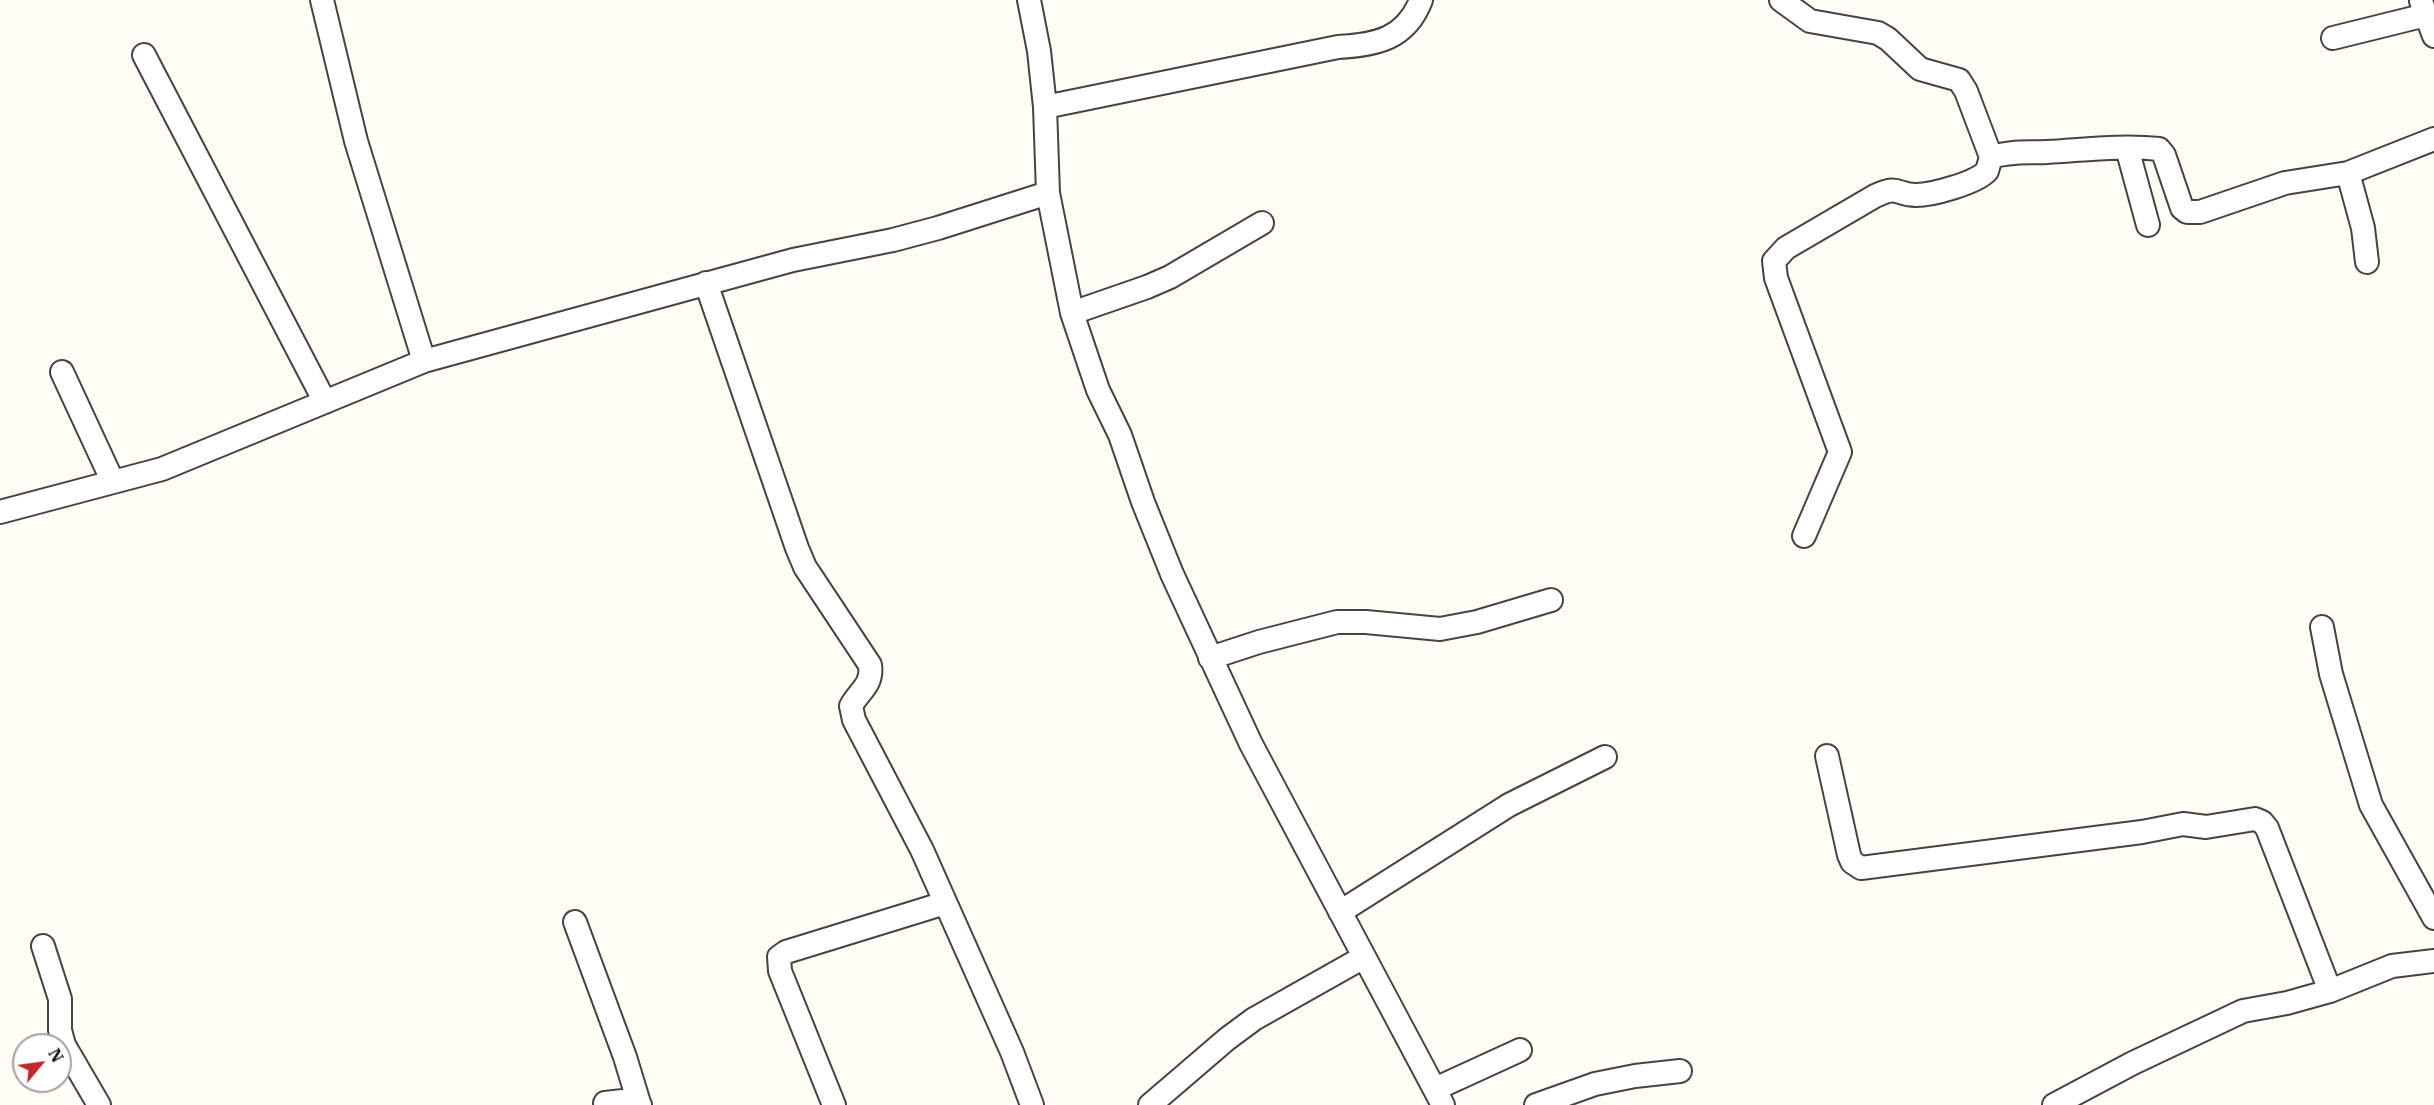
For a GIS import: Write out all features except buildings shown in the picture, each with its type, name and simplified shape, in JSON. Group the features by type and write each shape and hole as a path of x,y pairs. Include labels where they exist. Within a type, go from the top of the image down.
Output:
{"street":[{"path":"322,0 356,141 424,361"},
{"path":"1029,0 1039,51 1045,107 1048,193 1072,313 1098,390 1120,435 1155,535 1210,658 1256,754 1439,1097 1520,1050"},
{"path":"1045,107 1338,47 1364,46 1384,41 1400,31 1417,10 1421,0"},
{"path":"1781,0 1810,21 1878,33 1888,39 1920,69 1959,80 1966,91 1991,157 1987,171 1974,180 1928,195 1912,195 1898,190 1888,190 1875,196 1786,248 1774,261 1776,278 1840,452 1804,536"},
{"path":"2332,38 2423,7 2434,36"},
{"path":"144,55 325,402"},
{"path":"1991,157 2016,152 2127,148 2151,148 2162,151 2182,208 2191,213 2285,183 2348,173 2434,139"},
{"path":"2127,148 2148,225"},
{"path":"2348,173 2363,228 2367,262"},
{"path":"0,512 162,469 424,361 793,260 893,240 1048,193"},
{"path":"1072,313 1170,277 1262,223"},
{"path":"705,283 805,567 870,665 872,673 869,684 853,702 851,713 899,804 945,903 1012,1052 1032,1105"},
{"path":"62,372 113,482"},
{"path":"1210,658 1260,642 1338,622 1366,622 1440,629 1477,622 1551,600"},
{"path":"2322,627 2332,681 2371,805 2434,918"},
{"path":"1827,756 1849,855 1852,862 1861,868 2142,832 2182,824 2206,827 2255,819 2262,822 2267,828 2330,991"},
{"path":"1340,912 1509,805 1605,757"},
{"path":"834,1105 780,970 779,957 786,952 945,903"},
{"path":"575,922 613,1024 639,1104"},
{"path":"43,946 60,999 60,1030 64,1045 99,1105"},
{"path":"1150,1105 1254,1019 1364,957"},
{"path":"2054,1105 2133,1063 2242,1011 2287,1003 2330,991 2392,966 2434,962"},
{"path":"1536,1105 1596,1084 1635,1076 1680,1071"},
{"path":"605,1103 632,1100 639,1104"}]}
